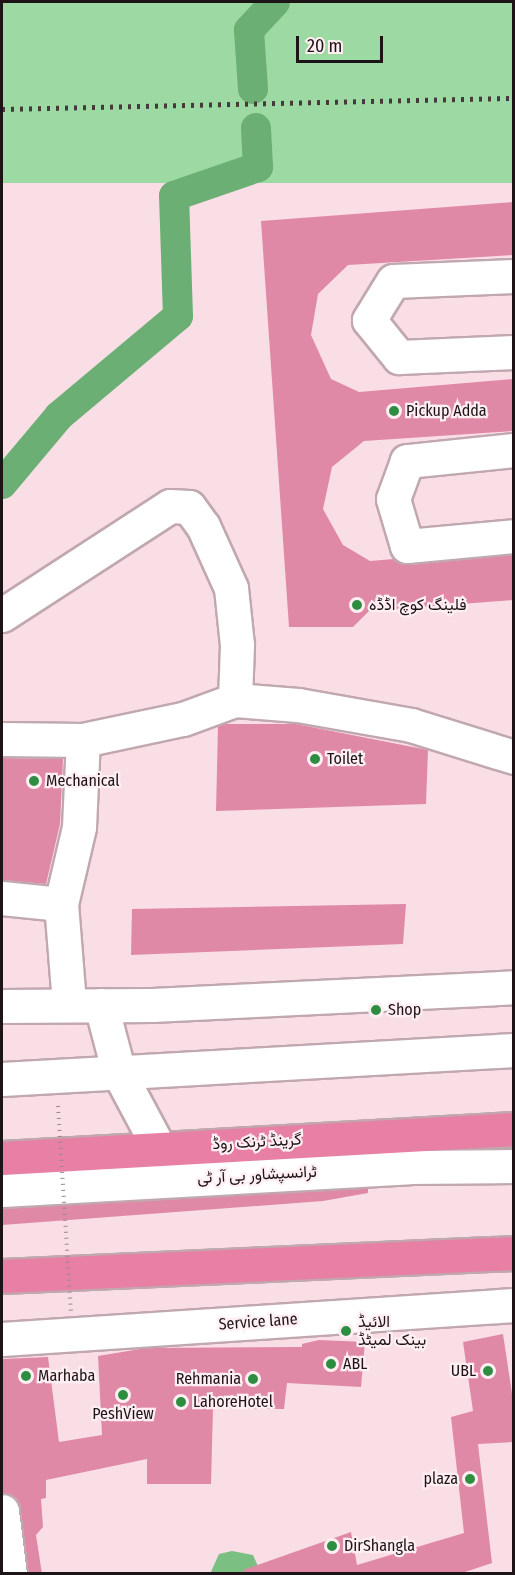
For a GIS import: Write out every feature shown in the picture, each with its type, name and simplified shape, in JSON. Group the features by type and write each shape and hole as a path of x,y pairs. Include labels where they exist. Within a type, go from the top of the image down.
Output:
{"highway":[{"name":"گرینڈ ٹرنک روڈ","path":"2,1158 513,1129"},
{"path":"2,1276 513,1253"}],"street":[{"path":"513,276 393,282 369,320 399,357 513,352"},
{"path":"513,450 407,461 393,500 407,546 513,536"},
{"path":"2,615 170,506 189,507 203,526 231,588 237,645 235,700"},
{"path":"2,739 83,740 183,719 235,700 298,705 411,725 513,757"},
{"path":"69,1003 61,904 79,827 83,740"},
{"path":"2,898 61,904"},
{"path":"2,1006 69,1003 101,1005 513,987"},
{"path":"101,1005 119,1073 159,1148"},
{"path":"2,1079 513,1050"},
{"name":"ٹرانسپشاور بی آر ٹی","path":"2,1190 409,1167 513,1166"},
{"name":"Service lane","path":"2,1339 513,1305"},
{"path":"2,1511 10,1574"}],"path":[{"path":"58,1106 71,1314"}],"green space":[{"path":"2,2 513,2 513,183 2,183"},
{"path":"232,1551 253,1555 261,1573 210,1574 219,1554"}],"building":[{"name":"Pickup Adda","path":"513,202 513,255 348,265 318,294 311,335 331,379 359,392 513,379 513,431 364,441 332,467 323,509 343,545 370,561 394,559 409,565 513,555 513,600 369,611 353,627 289,627 261,221"},
{"path":"225,724 296,724 428,750 426,804 216,811 218,726"},
{"name":"Mechanical","path":"2,758 63,759 60,824 46,884 2,880"},
{"path":"406,904 403,944 131,955 132,909"},
{"path":"368,1188 368,1193 323,1201 2,1225 2,1208"},
{"path":"503,1334 513,1400 513,1442 478,1444 492,1563 459,1574 243,1574 243,1570 351,1532 357,1565 464,1533 451,1417 473,1411 463,1342"},
{"path":"319,1340 365,1342 361,1387 287,1383 284,1409 213,1408 211,1484 147,1484 147,1459 46,1480 46,1498 41,1499 43,1527 36,1535 42,1574 28,1574 20,1508 17,1499 2,1493 2,1359 48,1357 59,1442 102,1435 98,1356 146,1348 302,1347 302,1344"}],"waterway":[{"path":"253,89 249,30 275,2"},
{"path":"2,484 59,416 178,316 174,196 258,167 256,128"}],"railway":[{"path":"2,109 514,98"}],"place":[{"name":"Pickup Adda","path":"394,411"},
{"name":"فلینگ کوچ اڈڈہ","path":"357,605"},
{"name":"Toilet","path":"315,759"},
{"name":"Mechanical","path":"34,781"},
{"name":"Shop","path":"376,1010"},
{"name":"الائیڈ بینک لمیٹڈ","path":"346,1331"},
{"name":"ABL","path":"331,1364"},
{"name":"UBL","path":"488,1371"},
{"name":"Marhaba","path":"26,1376"},
{"name":"Rehmania","path":"253,1379"},
{"name":"PeshView","path":"123,1395"},
{"name":"LahoreHotel","path":"181,1402"},
{"name":"plaza","path":"470,1479"},
{"name":"DirShangla","path":"332,1546"}]}
